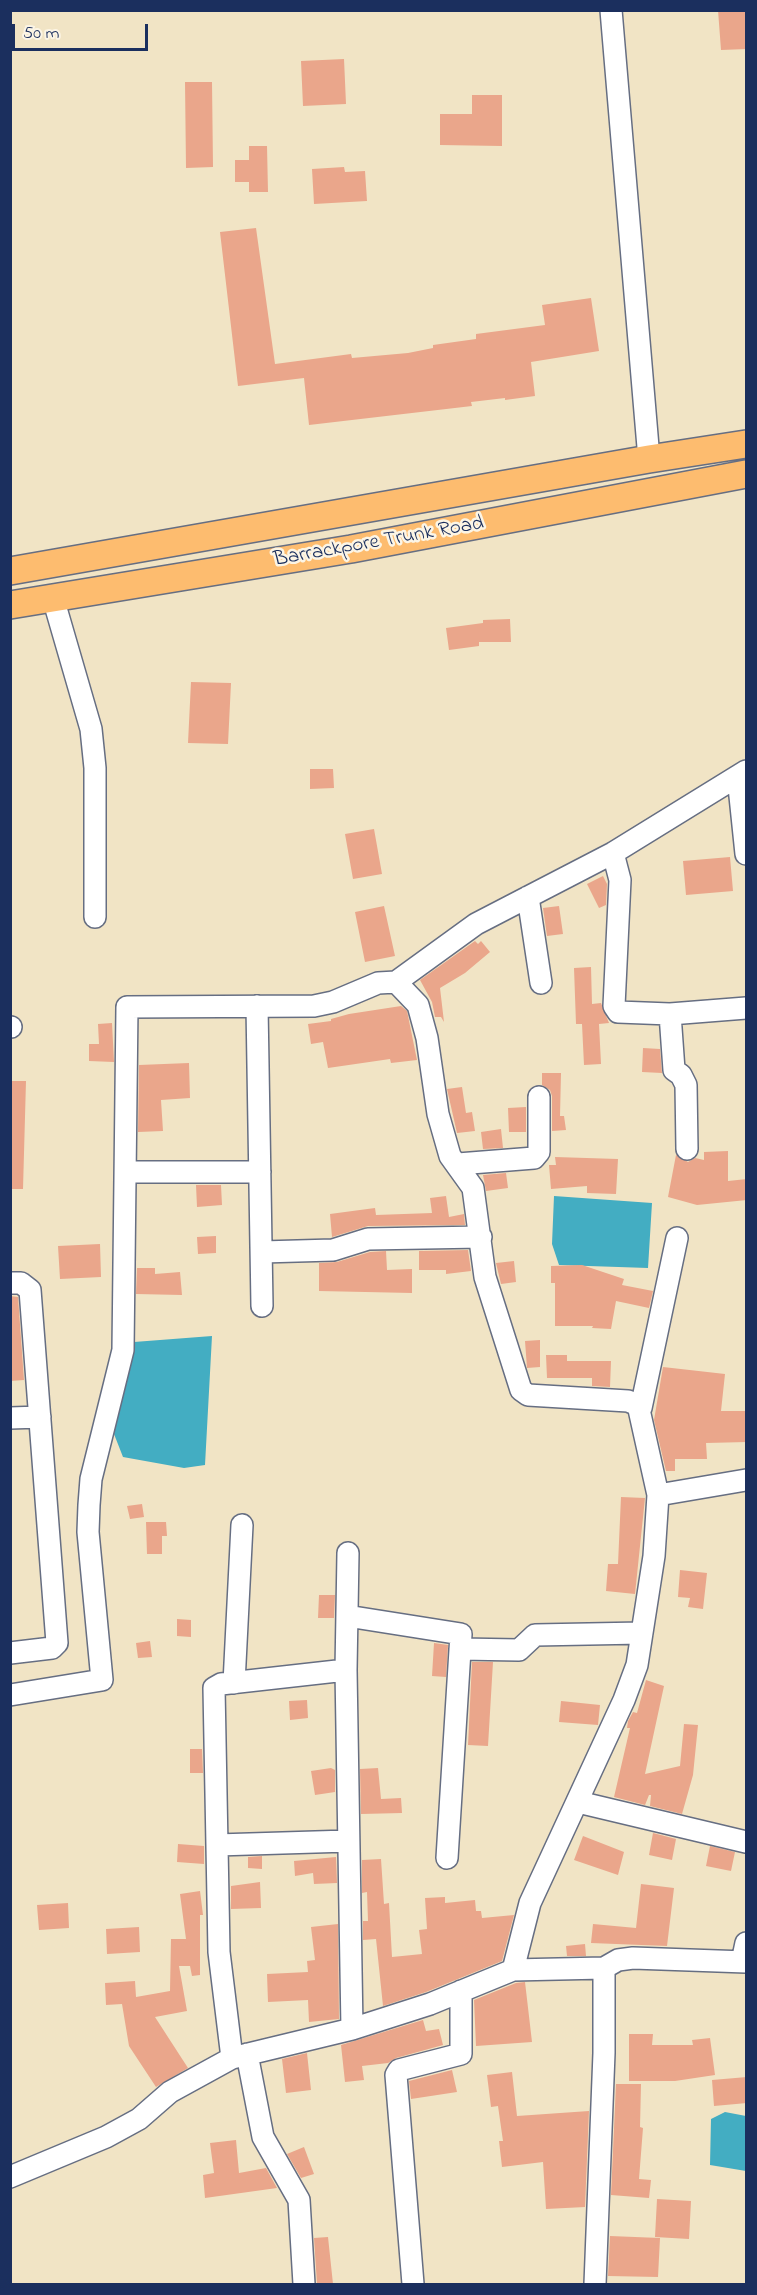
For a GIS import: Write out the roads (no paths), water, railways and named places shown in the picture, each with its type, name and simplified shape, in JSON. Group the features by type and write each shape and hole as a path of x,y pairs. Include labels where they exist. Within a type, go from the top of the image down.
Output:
{"main road":[{"name":"Barrackpore Trunk Road","path":"10,571 649,459 747,444"},
{"name":"Barrackpore Trunk Road","path":"10,605 351,549 747,474"}],"street":[{"path":"611,10 649,459"},
{"path":"53,598 91,729 95,768 95,917"},
{"path":"10,1695 102,1680 88,1532 89,1505 91,1479 123,1350 127,1007 314,1006 333,1002 378,983 396,982 476,924 613,853 742,774 747,854"},
{"path":"613,853 620,880 614,1006 618,1011 670,1014 747,1008"},
{"path":"528,897 541,983"},
{"path":"396,982 418,1005 427,1038 438,1114 450,1156 458,1164 473,1188 485,1277 523,1392 528,1395 628,1401 641,1408"},
{"path":"257,1006 262,1306"},
{"path":"670,1014 674,1070 681,1075 686,1085 687,1149"},
{"path":"458,1164 534,1158 540,1152 539,1097"},
{"path":"126,1172 260,1172"},
{"path":"262,1252 333,1250 368,1239 481,1237"},
{"path":"513,1970 530,1903 631,1682 642,1633 654,1556 658,1495 641,1408 677,1238"},
{"path":"10,1283 21,1283 30,1290 57,1642 52,1648 10,1653"},
{"path":"10,1418 40,1417"},
{"path":"658,1495 747,1480"},
{"path":"234,1683 242,1525"},
{"path":"348,1553 346,1670 352,2028"},
{"path":"346,1616 460,1632 447,1858"},
{"path":"460,1649 519,1650 530,1637 535,1635 642,1633"},
{"path":"304,2284 299,2200 262,2137 240,2056 219,1952 214,1691 218,1685 346,1670"},
{"path":"578,1802 747,1842"},
{"path":"217,1845 348,1841"},
{"path":"10,2177 106,2137 139,2119 170,2092 240,2056 352,2028 461,1991 513,1970 604,1968 618,1960 633,1958 745,1956"},
{"path":"595,2284 605,2000 604,1968"},
{"path":"413,2284 396,2075 399,2070 461,2055 461,1991"}],"water":[{"path":"554,1196 652,1203 648,1268 559,1265 552,1244"},
{"path":"212,1336 205,1465 184,1468 123,1457 114,1434 134,1342"},
{"path":"725,2112 746,2116 746,2171 710,2165 711,2119"}]}
